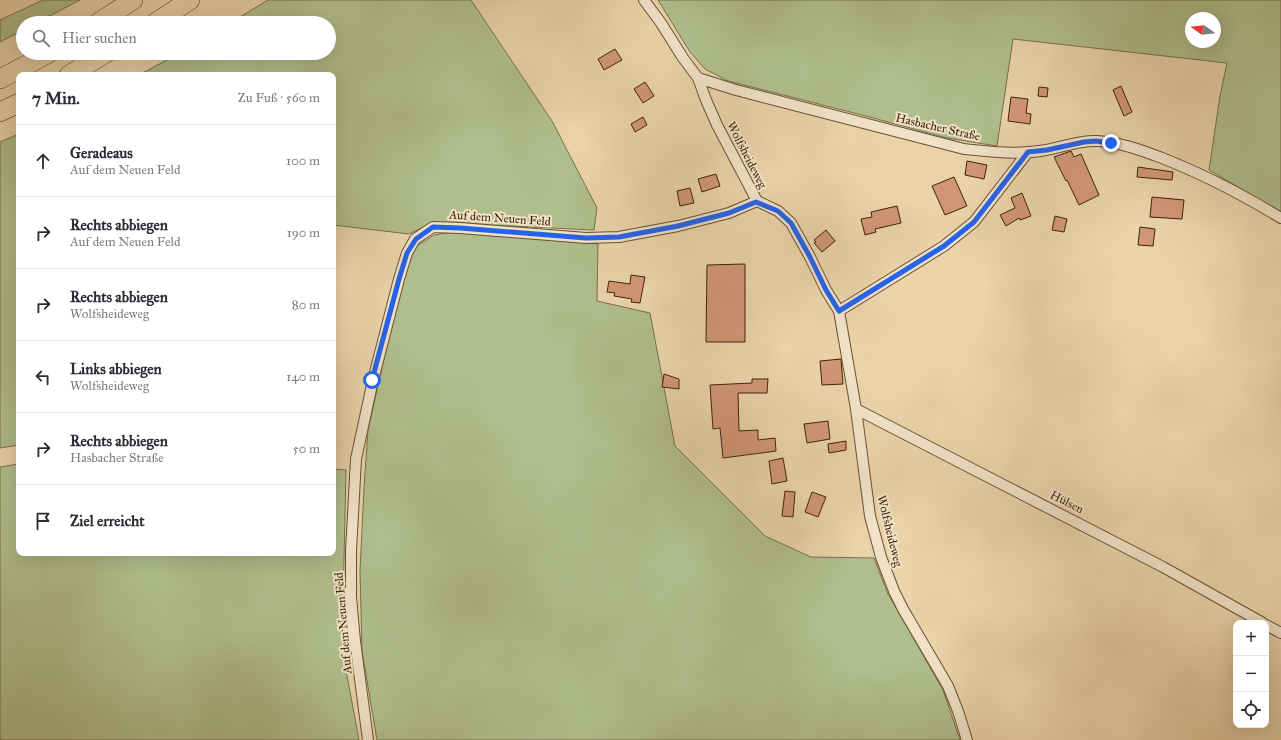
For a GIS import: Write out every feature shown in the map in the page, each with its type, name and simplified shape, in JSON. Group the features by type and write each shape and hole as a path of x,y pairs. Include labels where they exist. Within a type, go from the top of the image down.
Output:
{"highway":[{"path":"109,16 133,0"},
{"path":"166,16 190,0"},
{"path":"0,78 35,60"},
{"path":"74,72 94,60"},
{"path":"0,112 16,104"}],"street":[{"path":"644,0 698,78"},
{"name":"Hasbacher Straße","path":"698,78 736,90 964,149 996,152 1028,152 1096,141 1132,148 1205,176 1248,198 1281,218"},
{"name":"Wolfsheideweg","path":"698,78 717,125 756,202 778,211 791,223 826,290 839,311 856,408 870,516 887,575 903,609 948,686 968,740"},
{"path":"839,311 944,246 974,222 1028,152"},
{"name":"Auf dem Neuen Feld","path":"368,740 355,641 351,597 351,551 356,459 372,380 399,279 407,253 416,239 433,227 586,238 619,237 678,226 729,213 756,202"},
{"name":"Hülsen","path":"856,408 1163,567 1258,620"},
{"path":"1269,627 1281,633"}],"green space":[{"path":"43,0 80,0 49,16 16,16 16,34 0,42 0,20"},
{"path":"268,0 471,0 552,121 597,208 594,230 443,223 426,226 409,234 336,225 336,72 145,72 167,60 336,60 336,16 242,16"},
{"path":"658,0 1281,0 1281,212 1209,170 1220,96 1227,63 1013,39 997,146 947,138 728,81 705,69 690,52"},
{"path":"16,135 16,445 0,448 0,142"},
{"path":"459,231 598,244 597,301 650,313 675,446 765,536 811,557 874,558 888,594 943,690 960,740 377,740 362,651 360,570 368,430 400,287 409,260 417,246 434,235"},
{"path":"16,464 16,556 336,556 336,469 346,470 342,649 359,740 0,740 0,467"}],"building":[{"path":"615,49 622,60 604,70 598,59"},
{"path":"645,82 654,96 643,103 634,89"},
{"path":"1121,86 1132,112 1124,116 1113,90"},
{"path":"1039,87 1048,88 1047,97 1038,96"},
{"path":"1011,97 1028,99 1026,113 1031,114 1030,124 1008,121"},
{"path":"643,117 647,125 635,132 631,124"},
{"path":"1071,151 1074,157 1081,154 1099,195 1079,205 1054,157"},
{"path":"967,161 987,165 984,179 965,175"},
{"path":"1138,167 1173,172 1172,180 1137,177"},
{"path":"716,174 720,186 702,192 698,179"},
{"path":"954,177 967,206 945,215 932,186"},
{"path":"690,188 694,203 680,206 677,191"},
{"path":"1022,193 1031,216 1020,220 1019,218 1006,226 1000,215 1015,208 1011,198"},
{"path":"1152,197 1184,200 1182,219 1150,217"},
{"path":"897,206 901,223 875,229 876,232 865,235 861,219 872,217 871,212"},
{"path":"1055,216 1067,219 1064,232 1052,230"},
{"path":"1140,227 1155,229 1153,246 1138,245"},
{"path":"826,230 835,241 822,252 814,243 816,242 814,240"},
{"path":"745,264 745,342 706,342 707,265"},
{"path":"631,275 645,277 640,303 631,302 632,299 614,296 615,293 607,292 609,281 630,284"},
{"path":"841,359 843,384 822,385 820,361"},
{"path":"664,374 679,379 679,389 662,387"},
{"path":"752,379 768,379 767,393 738,393 739,431 758,430 758,440 775,438 776,451 723,458 720,428 713,429 710,385 752,383"},
{"path":"828,421 830,439 807,443 804,424"},
{"path":"846,441 846,450 829,453 828,444"},
{"path":"783,458 787,481 772,484 769,461"},
{"path":"785,491 795,492 793,517 782,516"},
{"path":"812,492 826,497 818,517 805,512"}],"route":[{"path":"372,380 407,253 416,239 433,227 586,238 619,237 678,226 729,213 756,202 778,211 791,223 826,290 839,311 944,246 974,222 1028,152 1047,150 1084,142 1096,141 1111,143"}]}
